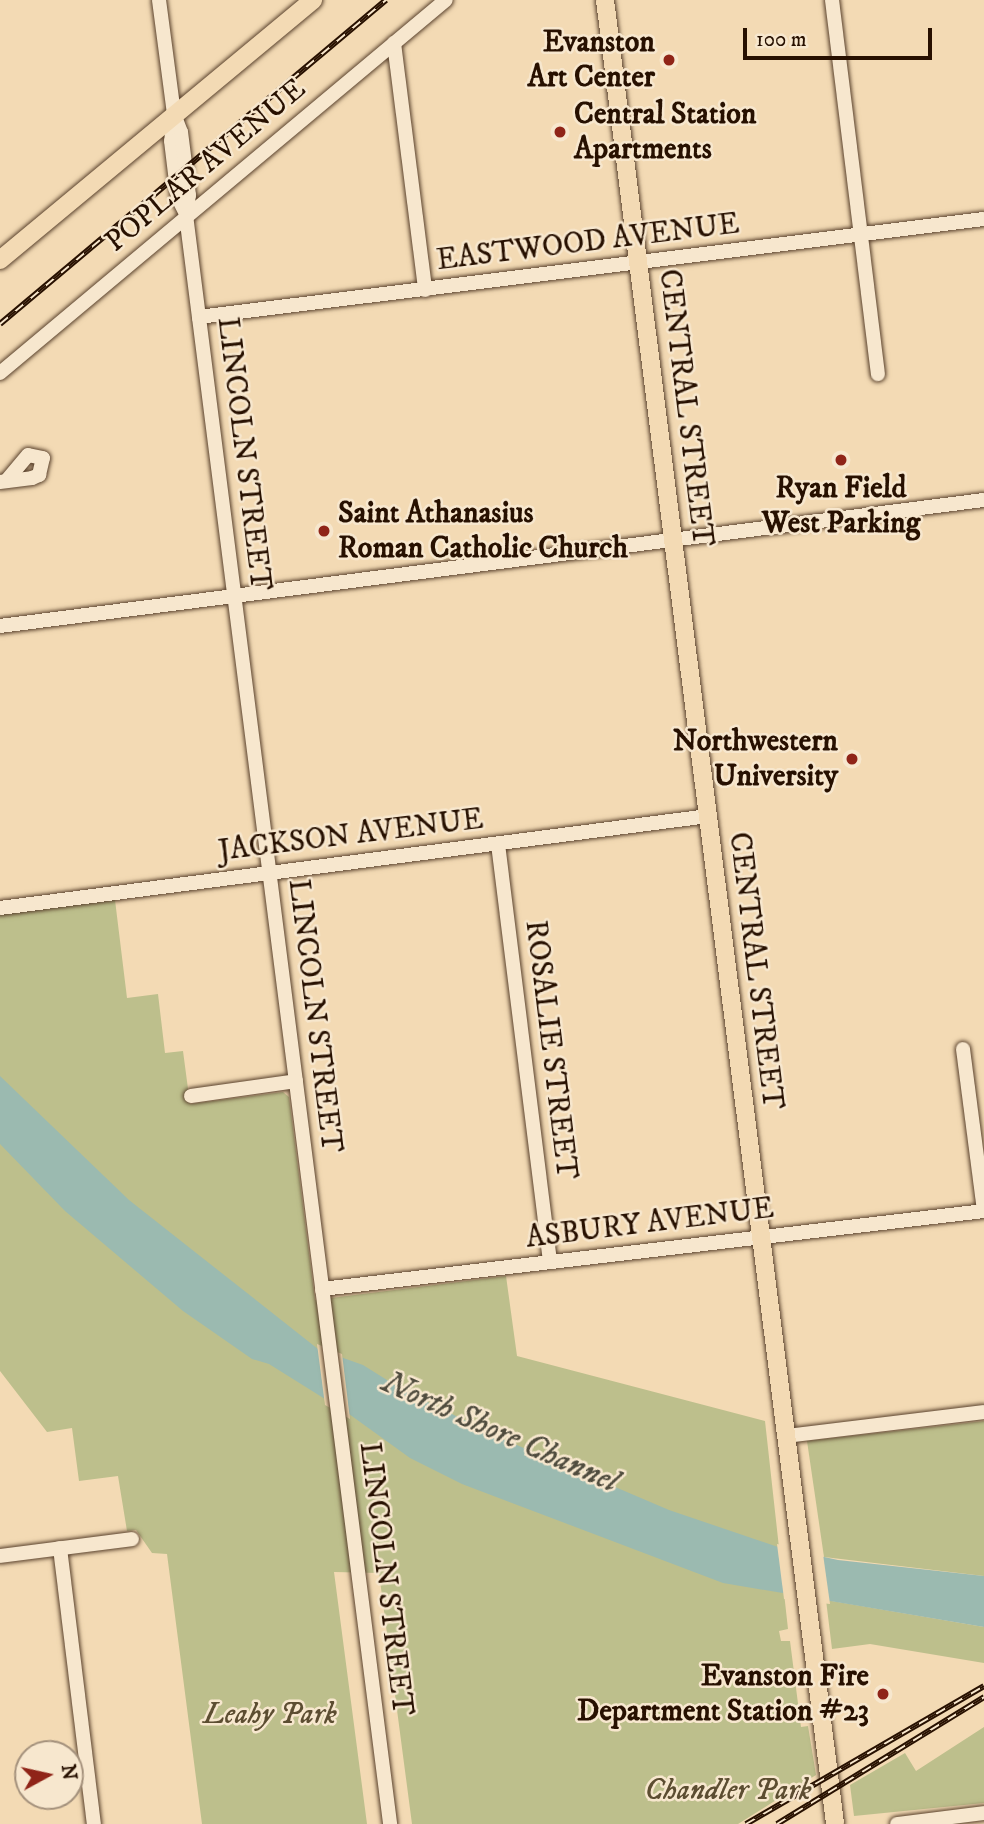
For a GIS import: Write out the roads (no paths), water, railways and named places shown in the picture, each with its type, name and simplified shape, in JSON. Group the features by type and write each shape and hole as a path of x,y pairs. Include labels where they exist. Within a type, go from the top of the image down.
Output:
{"main road":[{"path":"0,260 313,0"},
{"name":"CENTRAL STREET","path":"605,0 835,1824"}],"street":[{"name":"LINCOLN STREET","path":"159,0 174,114 181,132 189,195 186,215 390,1824"},
{"name":"POPLAR AVENUE","path":"0,373 446,0"},
{"path":"831,0 878,374"},
{"path":"394,43 425,290"},
{"name":"EASTWOOD AVENUE","path":"199,317 984,219"},
{"path":"0,626 984,500"},
{"name":"JACKSON AVENUE","path":"0,908 708,816"},
{"name":"ROSALIE STREET","path":"498,844 550,1262"},
{"path":"963,1049 984,1211"},
{"path":"191,1096 296,1081"},
{"name":"ASBURY AVENUE","path":"323,1289 984,1211"},
{"path":"786,1436 984,1412"},
{"path":"0,1556 132,1539"},
{"path":"60,1548 94,1824"},
{"path":"897,1824 984,1813"}],"water":[{"path":"0,1076 129,1200 318,1349 363,1365 403,1390 505,1440 669,1510 778,1547 838,1560 984,1576 984,1627 723,1583 462,1484 410,1458 349,1414 269,1364 252,1359 183,1311 65,1211 0,1144"}],"railway":[{"path":"0,324 386,0"},
{"path":"746,1824 984,1686"},
{"path":"777,1824 984,1697"}],"place":[{"name":"Evanston Art Center","path":"669,60"},
{"name":"Central Station Apartments","path":"560,132"},
{"name":"Ryan Field West Parking","path":"841,460"},
{"name":"Saint Athanasius Roman Catholic Church","path":"324,531"},
{"name":"Northwestern University","path":"852,759"},
{"name":"Evanston Fire Department Station #23","path":"883,1694"}],"water label":[{"name":"North Shore Channel","path":"500,1433"}],"park label":[{"name":"Leahy Park","path":"270,1715"},
{"name":"Chandler Park","path":"728,1791"}]}
